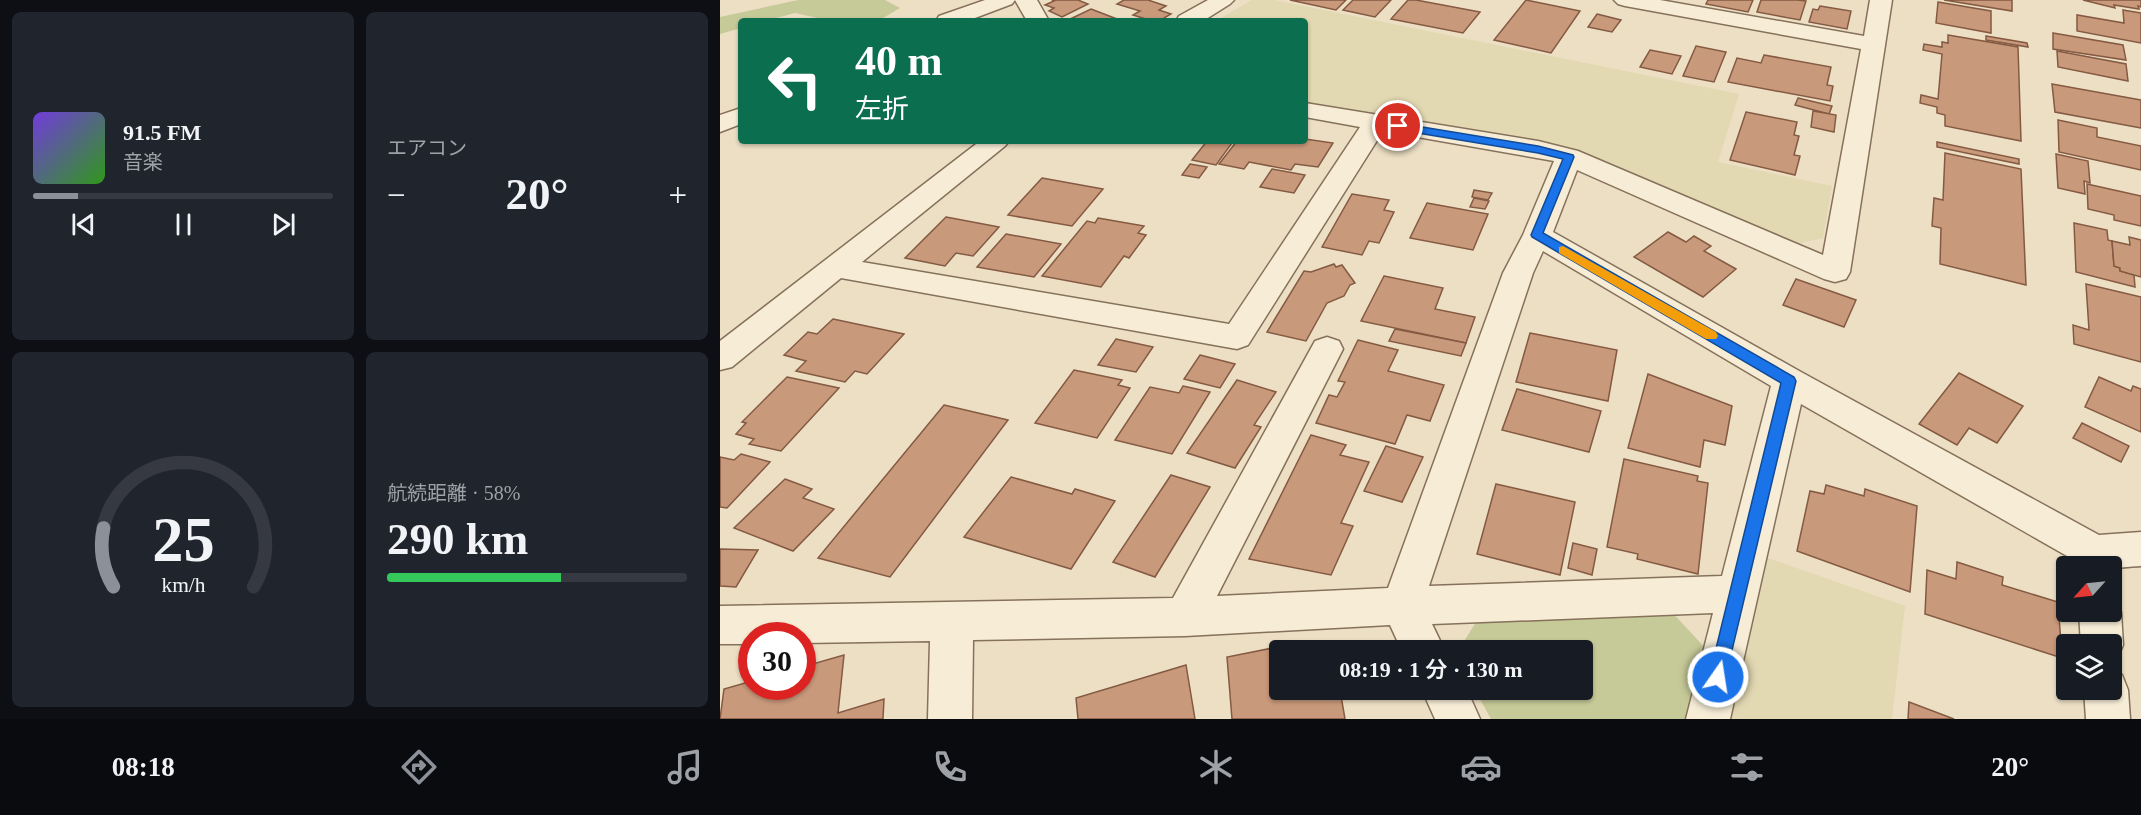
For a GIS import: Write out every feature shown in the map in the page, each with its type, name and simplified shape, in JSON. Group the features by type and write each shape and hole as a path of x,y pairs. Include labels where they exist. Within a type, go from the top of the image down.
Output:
{"street":[{"path":"955,18 1005,0"},
{"path":"1026,0 1036,18"},
{"path":"1192,18 1223,0"},
{"path":"1625,0 1874,45"},
{"path":"1308,111 1538,149 1569,157 1835,272 1881,0"},
{"path":"720,124 738,116"},
{"path":"833,267 1237,338 1375,123"},
{"path":"720,358 992,144"},
{"path":"1419,640 1402,606 1518,273 1537,235 1569,157"},
{"path":"1537,235 2091,556"},
{"path":"1185,617 1328,350"},
{"path":"1708,719 1736,594 1789,381"},
{"path":"2110,556 2141,549"},
{"path":"720,625 1185,617 1402,606 1736,594"},
{"path":"950,719 952,621"},
{"path":"1449,700 1458,719"},
{"path":"2107,700 2108,719"}],"shaded area":[{"path":"1252,0 1274,0 1739,94 1718,162 1832,186 1823,238 1796,244 1568,147 1308,103 1308,18 1221,18"},
{"path":"1762,556 1905,606 1892,719 1725,719"}],"green space":[{"path":"798,0 885,0 900,8 883,18 818,18 795,13 776,18 738,18 738,29 720,34 720,17"},
{"path":"1670,610 1707,650 1691,719 1491,719 1481,700 1593,700 1593,640 1465,640 1481,614"}],"building":[{"path":"1052,0 1078,0 1088,4 1062,17 1049,11 1054,8 1045,5 1054,1"},
{"path":"1124,0 1148,0 1166,6 1159,10 1171,14 1164,18 1142,18 1133,15 1140,11 1117,4"},
{"path":"1290,0 1346,0 1336,10"},
{"path":"1353,0 1391,0 1375,17 1343,10"},
{"path":"1408,0 1480,12 1463,33 1391,19"},
{"path":"1526,0 1580,11 1551,53 1494,40"},
{"path":"1708,0 1753,0 1748,12 1706,4"},
{"path":"1761,0 1806,1 1800,20 1757,12"},
{"path":"1944,0 2012,0 2012,11"},
{"path":"2083,0 2141,0 2141,7 2138,6 2139,9 2114,5 2115,8"},
{"path":"1938,2 1991,11 1991,33 1936,23"},
{"path":"1820,6 1851,11 1847,29 1809,22 1813,9 1818,10"},
{"path":"1091,9 1114,18 1072,18"},
{"path":"2123,10 2141,13 2141,43 2077,31 2077,15 2124,23"},
{"path":"1597,14 1621,20 1612,32 1588,27"},
{"path":"2053,33 2123,45 2126,60 2053,49"},
{"path":"1948,35 2018,47 2021,141 1945,126 1945,115 1937,113 1937,107 1920,103 1921,95 1938,99 1942,54 1923,50 1924,44 1942,47 1942,42 1948,43"},
{"path":"1986,36 2027,43 2028,47 1986,40"},
{"path":"1696,46 1726,52 1714,82 1683,76"},
{"path":"1650,50 1681,56 1672,74 1640,67"},
{"path":"2057,51 2126,64 2128,81 2058,67"},
{"path":"1764,55 1831,67 1827,85 1833,86 1830,101 1728,82 1737,58 1761,63"},
{"path":"2052,84 2141,100 2141,128 2055,112"},
{"path":"1798,98 1832,106 1829,114 1795,105"},
{"path":"1813,111 1836,115 1834,132 1811,127"},
{"path":"1746,112 1797,122 1794,135 1799,136 1794,155 1800,156 1795,175 1730,160"},
{"path":"2058,120 2097,128 2097,137 2141,146 2141,170 2059,152"},
{"path":"1308,139 1333,143 1318,167 1295,164 1291,170 1249,162 1244,169 1219,164 1235,144 1308,144"},
{"path":"1937,142 2019,159 2019,164 1937,147"},
{"path":"1205,144 1231,144 1216,165 1192,160"},
{"path":"1945,153 2021,169 2026,285 1940,264 1941,228 1932,226 1934,198 1943,200"},
{"path":"2056,154 2088,161 2090,183 2084,181 2085,194 2058,188"},
{"path":"1190,164 1207,167 1199,178 1182,175"},
{"path":"1272,169 1305,175 1294,193 1260,187"},
{"path":"1042,178 1103,189 1072,226 1008,215"},
{"path":"2087,184 2141,196 2141,226 2114,220 2114,215 2088,209"},
{"path":"1474,190 1492,193 1488,200 1472,197"},
{"path":"1352,194 1389,200 1384,210 1394,212 1379,243 1369,241 1362,255 1322,247"},
{"path":"1474,198 1489,201 1485,209 1470,207"},
{"path":"1427,203 1488,214 1473,250 1410,238"},
{"path":"946,217 999,227 973,256 956,253 945,266 905,258"},
{"path":"1098,218 1144,226 1138,233 1146,235 1129,258 1124,256 1101,287 1042,276 1087,221 1095,223"},
{"path":"2074,223 2107,230 2108,240 2112,241 2114,266 2120,268 2120,271 2134,275 2135,287 2076,272"},
{"path":"1668,232 1686,242 1694,236 1711,246 1704,251 1736,269 1703,297 1634,257"},
{"path":"1006,234 1061,244 1034,277 977,267"},
{"path":"2129,237 2141,240 2141,277 2120,271 2120,268 2114,266 2112,241 2130,245"},
{"path":"1334,264 1336,267 1342,265 1355,283 1350,285 1344,296 1327,303 1306,341 1267,332 1304,271 1311,272"},
{"path":"1384,276 1443,288 1435,309 1475,317 1466,343 1361,321"},
{"path":"1796,279 1856,300 1844,327 1783,305"},
{"path":"2086,284 2141,297 2141,362 2074,344 2073,325 2089,330"},
{"path":"833,319 904,334 867,374 855,371 845,382 796,371 806,361 784,355 808,332 817,334"},
{"path":"1395,329 1466,343 1461,356 1389,341"},
{"path":"1530,333 1617,350 1608,401 1516,382"},
{"path":"1116,339 1153,347 1136,372 1098,365"},
{"path":"1358,340 1398,350 1388,371 1444,385 1430,421 1407,415 1395,444 1316,423 1329,395 1337,397 1345,382 1338,381"},
{"path":"1200,355 1235,364 1220,388 1184,379"},
{"path":"1074,370 1122,380 1118,385 1130,388 1097,438 1035,423"},
{"path":"1959,373 2023,406 1997,443 1969,428 1957,445 1919,424"},
{"path":"1648,374 1732,406 1725,445 1704,440 1700,467 1628,448"},
{"path":"787,377 839,388 781,451 749,444 754,439 736,434 746,423 742,422"},
{"path":"2099,377 2131,391 2133,386 2141,389 2141,432 2085,407"},
{"path":"1237,380 1276,392 1254,425 1261,427 1235,468 1187,453"},
{"path":"1183,386 1210,392 1172,454 1115,440 1150,387 1179,393"},
{"path":"1517,389 1601,411 1589,452 1502,430"},
{"path":"944,405 1008,420 890,577 818,558"},
{"path":"2082,423 2129,446 2121,462 2073,438"},
{"path":"1311,435 1346,445 1340,455 1369,462 1341,523 1353,526 1331,575 1249,559"},
{"path":"1386,446 1423,457 1402,502 1364,491"},
{"path":"741,454 770,462 727,508 720,507 720,457 734,460"},
{"path":"1624,459 1698,476 1697,481 1708,483 1698,574 1637,559 1638,554 1607,547"},
{"path":"1171,475 1210,487 1155,577 1113,562"},
{"path":"1011,477 1072,494 1075,489 1115,501 1071,569 964,537"},
{"path":"785,479 812,489 803,498 834,509 793,551 734,528"},
{"path":"1496,484 1575,502 1560,575 1477,554"},
{"path":"1826,485 1864,496 1865,489 1917,506 1910,592 1797,551 1810,491 1824,494"},
{"path":"1573,543 1597,549 1592,575 1568,568"},
{"path":"720,549 758,550 736,587 720,586"},
{"path":"1957,562 2003,577 2002,585 2056,601 2056,622 2059,622 2060,634 2056,634 2056,656 1925,614 1927,570 1956,579"},
{"path":"1269,649 1269,700 1342,700 1345,719 1232,719 1227,657"},
{"path":"844,655 838,713 884,699 883,719 720,719 724,689 738,685 738,700 816,700 816,663"},
{"path":"1186,665 1195,719 1078,719 1076,698"},
{"path":"1909,702 1954,719 1908,719"}],"slow traffic":[{"path":"1563,250 1711,336"}],"route":[{"path":"1398,126 1538,149 1569,157 1537,235 1789,381 1736,594 1718,677"}]}
